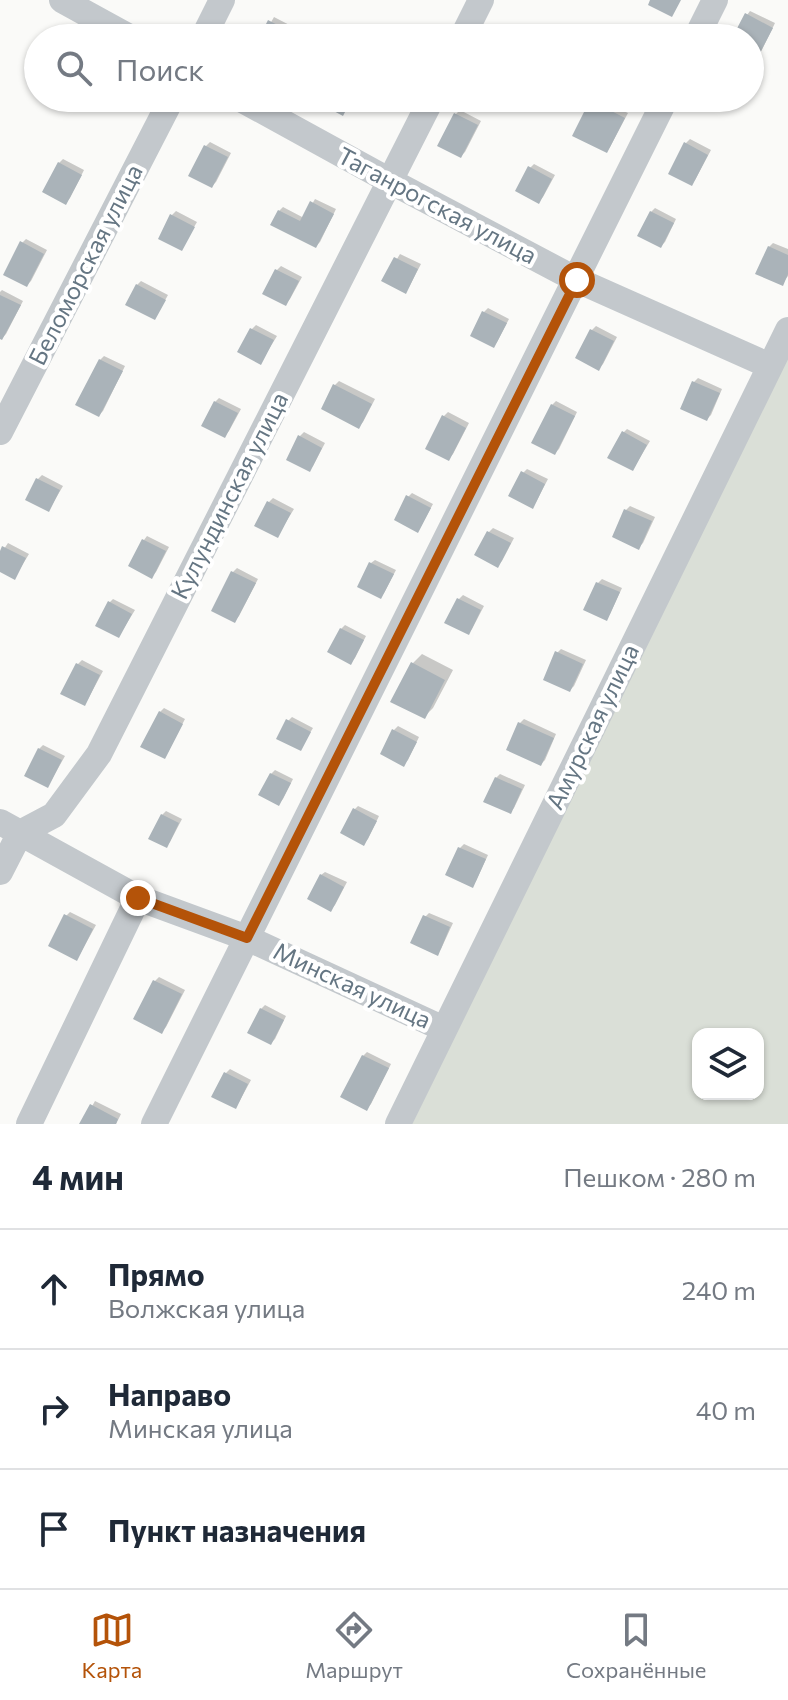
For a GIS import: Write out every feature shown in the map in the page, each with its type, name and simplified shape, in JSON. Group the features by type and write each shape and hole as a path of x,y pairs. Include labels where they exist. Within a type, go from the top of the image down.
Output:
{"street":[{"path":"62,0 106,24"},
{"path":"210,24 222,0"},
{"path":"469,24 481,0"},
{"path":"703,24 715,0"},
{"name":"Беломорская улица","path":"0,432 165,112"},
{"name":"Таганрогская улица","path":"264,112 577,280 770,366"},
{"name":"Кулундинская улица","path":"10,828 54,815 99,754 425,112"},
{"path":"154,1124 659,112"},
{"name":"Амурская улица","path":"398,1124 788,330"},
{"path":"0,872 10,828"},
{"name":"Минская улица","path":"10,828 138,898 247,938 444,1029"},
{"path":"29,1124 138,898"}],"shaded area":[{"path":"788,349 788,1124 412,1124"}],"building":[{"path":"650,0 681,0 672,17 648,5"},
{"path":"745,13 773,28 764,45 764,24 739,24"},
{"path":"584,112 613,112 625,118 607,153 572,136"},
{"path":"454,113 478,125 461,158 437,146"},
{"path":"684,142 708,155 692,186 668,174"},
{"path":"204,145 228,157 212,188 188,176"},
{"path":"58,162 82,175 66,205 42,192"},
{"path":"528,166 552,179 539,204 515,191"},
{"path":"310,201 334,214 316,248 270,225 278,210 300,221"},
{"path":"650,211 674,223 661,248 637,236"},
{"path":"170,214 195,227 182,251 158,239"},
{"path":"20,241 44,254 27,287 3,275"},
{"path":"768,246 788,255 788,274 783,286 755,274"},
{"path":"394,257 418,269 406,294 381,281"},
{"path":"275,269 299,281 286,306 262,294"},
{"path":"136,284 166,300 155,320 125,305"},
{"path":"0,295 21,305 2,340 0,339"},
{"path":"482,311 507,323 494,348 470,336"},
{"path":"250,328 274,340 261,365 237,352"},
{"path":"590,329 614,341 599,371 575,358"},
{"path":"99,359 123,371 99,417 75,405"},
{"path":"692,381 720,393 707,421 680,409"},
{"path":"333,384 372,404 359,429 321,409"},
{"path":"214,401 238,413 225,438 201,426"},
{"path":"551,404 575,416 555,455 531,443"},
{"path":"442,415 466,428 449,461 425,449"},
{"path":"622,431 647,445 633,471 607,458"},
{"path":"298,435 322,448 310,472 286,460"},
{"path":"521,471 545,484 533,509 508,496"},
{"path":"36,478 60,490 49,512 25,500"},
{"path":"406,495 431,508 418,533 394,520"},
{"path":"267,501 291,513 278,538 254,526"},
{"path":"624,509 652,521 639,550 612,537"},
{"path":"487,531 511,543 498,568 474,555"},
{"path":"142,539 166,551 152,579 128,566"},
{"path":"2,546 26,558 15,580 0,572"},
{"path":"369,562 394,574 381,599 357,587"},
{"path":"231,571 256,583 235,623 211,611"},
{"path":"596,582 620,592 607,621 583,610"},
{"path":"457,598 481,610 469,635 444,623"},
{"path":"108,601 132,614 119,638 95,626"},
{"path":"340,628 364,640 351,665 327,652"},
{"path":"555,651 583,664 570,692 543,680"},
{"path":"411,662 445,680 425,719 390,702"},
{"path":"76,663 100,675 85,706 60,694"},
{"path":"159,711 183,724 165,759 140,747"},
{"path":"286,719 311,732 301,751 276,739"},
{"path":"518,722 554,738 541,766 506,750"},
{"path":"392,729 417,742 404,767 380,754"},
{"path":"38,748 62,760 48,788 24,776"},
{"path":"270,773 291,783 279,806 258,795"},
{"path":"495,777 522,789 511,814 483,802"},
{"path":"353,808 377,821 364,846 340,833"},
{"path":"161,814 179,823 167,848 148,839"},
{"path":"458,847 486,859 473,888 445,875"},
{"path":"320,874 344,887 331,912 307,899"},
{"path":"64,914 93,929 77,961 48,946"},
{"path":"423,915 450,927 438,956 410,943"},
{"path":"153,980 182,994 162,1034 133,1019"},
{"path":"260,1008 284,1020 271,1045 247,1033"},
{"path":"362,1055 389,1068 367,1111 340,1097"},
{"path":"224,1072 248,1084 236,1109 211,1097"},
{"path":"90,1104 118,1119 116,1124 79,1124"}],"route":[{"path":"138,898 247,938 577,280"}]}
